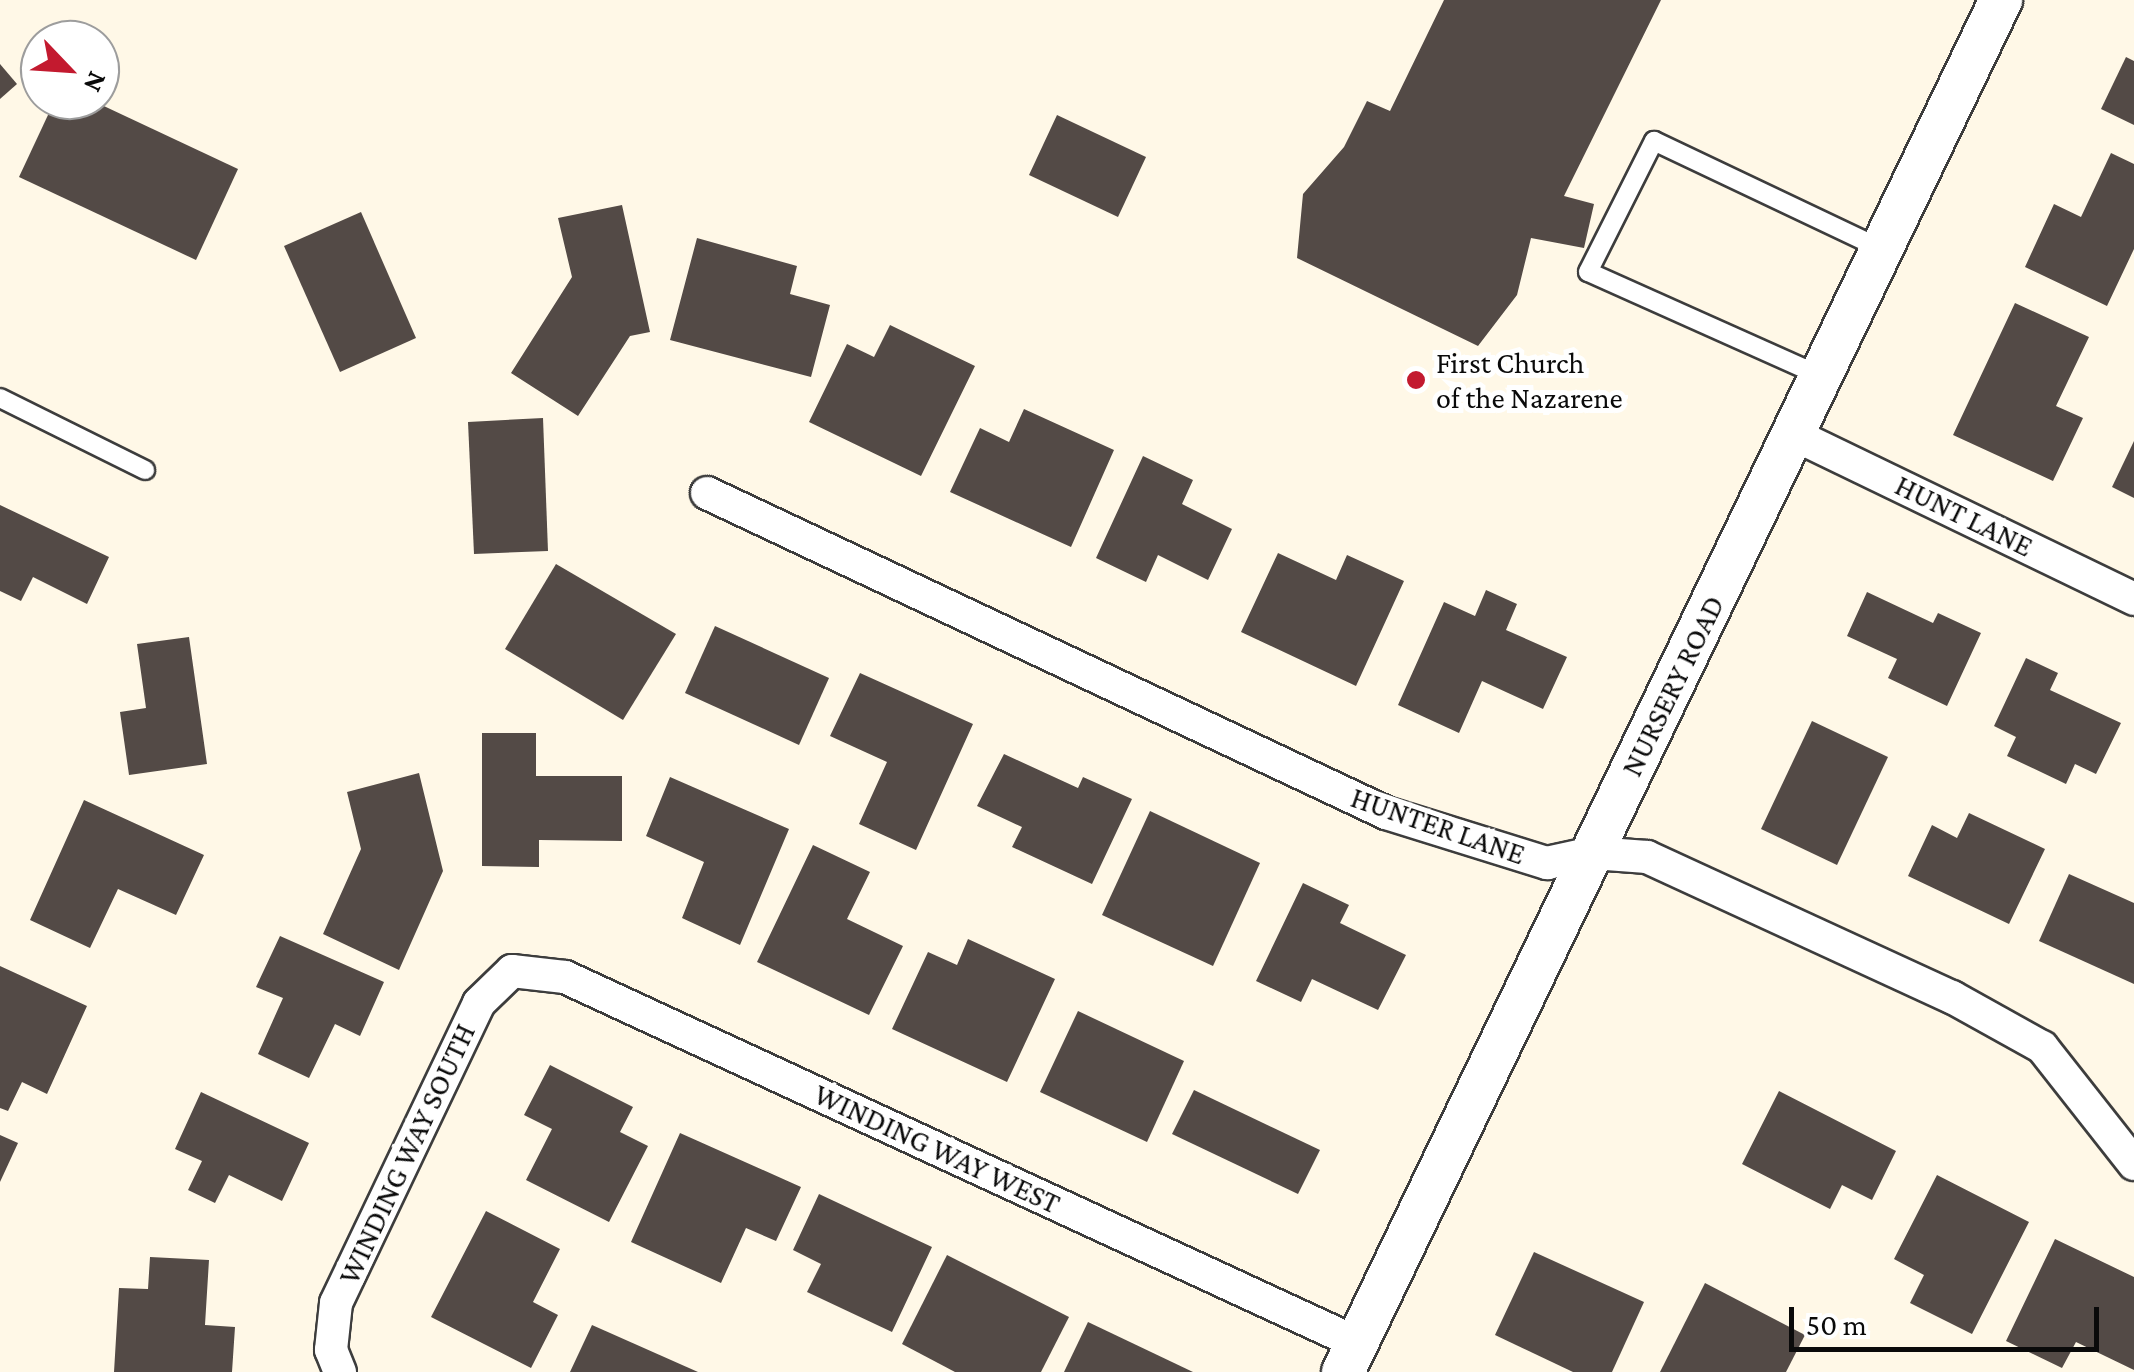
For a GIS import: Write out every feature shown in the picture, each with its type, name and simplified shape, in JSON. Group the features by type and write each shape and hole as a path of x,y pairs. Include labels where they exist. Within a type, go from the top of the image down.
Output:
{"street":[{"name":"NURSERY ROAD","path":"1350,1357 2001,0"},
{"name":"HUNT LANE","path":"1793,434 2134,598"},
{"name":"HUNTER LANE","path":"707,492 1386,813 1547,864 1594,852 1648,858 2042,1047 2134,1164"},
{"name":"WINDING WAY WEST","path":"512,970 565,977 1350,1357"},
{"name":"WINDING WAY SOUTH","path":"335,1361 336,1303 479,1004 512,970"}],"lane":[{"path":"1821,376 1588,272 1654,141 1882,249"},
{"path":"0,398 145,470"}],"building":[{"path":"1444,0 1661,0 1564,196 1594,204 1584,248 1531,238 1517,295 1478,346 1297,258 1303,194 1344,147 1367,101 1390,111"},
{"path":"2126,57 2134,61 2134,125 2101,109"},
{"path":"0,64 17,84 0,99"},
{"path":"120,114 238,169 196,260 19,177 46,120 120,120"},
{"path":"1057,115 1146,157 1118,217 1029,175"},
{"path":"2111,153 2134,164 2134,249 2107,306 2025,267 2054,204 2081,217"},
{"path":"622,205 650,332 630,336 578,416 511,373 572,277 558,218"},
{"path":"361,212 416,338 340,372 284,246"},
{"path":"697,238 797,266 790,294 830,305 811,377 670,340"},
{"path":"2015,303 2089,337 2056,406 2083,418 2053,481 1953,435"},
{"path":"890,325 975,366 921,476 809,422 847,344 874,357"},
{"path":"1024,409 1114,450 1071,547 950,492 980,428 1009,442"},
{"path":"543,418 548,551 474,554 468,422"},
{"path":"2134,441 2134,498 2112,487"},
{"path":"1143,456 1193,480 1182,504 1232,529 1208,580 1158,555 1146,582 1096,558"},
{"path":"0,505 109,557 87,604 33,577 21,601 0,591"},
{"path":"1278,553 1336,580 1347,555 1404,581 1356,686 1241,632"},
{"path":"556,564 676,634 623,720 505,649"},
{"path":"1486,590 1517,604 1506,630 1567,657 1543,709 1482,681 1459,733 1398,705 1444,602 1475,616"},
{"path":"1867,592 1933,623 1938,613 1981,633 1947,706 1888,678 1897,659 1847,636"},
{"path":"715,626 829,678 799,745 685,693"},
{"path":"189,637 207,764 129,775 120,712 146,708 137,644"},
{"path":"2026,658 2058,673 2050,690 2121,723 2096,774 2075,764 2066,784 2007,756 2016,737 1994,726"},
{"path":"860,673 973,724 916,850 859,824 887,762 830,736"},
{"path":"1812,721 1888,757 1837,865 1761,829"},
{"path":"482,733 536,733 536,776 622,776 622,841 539,840 539,867 482,866"},
{"path":"1004,754 1078,788 1083,777 1132,799 1092,884 1012,847 1022,827 977,806"},
{"path":"419,773 443,871 399,970 323,934 361,849 347,792"},
{"path":"670,777 789,829 740,945 682,918 704,862 646,836"},
{"path":"84,800 204,855 176,915 118,889 90,948 30,920"},
{"path":"1150,811 1260,863 1213,966 1102,915"},
{"path":"1969,813 2045,849 2009,924 1908,876 1932,825 1957,838"},
{"path":"813,845 870,872 847,919 903,946 869,1015 757,962"},
{"path":"2069,874 2134,903 2134,984 2039,941"},
{"path":"1303,883 1349,905 1340,923 1406,955 1378,1010 1312,979 1301,1002 1256,981"},
{"path":"280,936 384,982 360,1036 335,1024 309,1078 258,1054 283,998 256,987"},
{"path":"968,939 1055,979 1007,1082 892,1029 928,952 957,965"},
{"path":"0,966 87,1006 47,1094 22,1082 8,1111 0,1108"},
{"path":"1078,1011 1184,1061 1147,1142 1040,1092"},
{"path":"550,1065 633,1107 620,1132 648,1146 609,1222 526,1180 552,1129 524,1115"},
{"path":"1194,1090 1320,1150 1298,1194 1172,1134"},
{"path":"1779,1091 1896,1151 1872,1200 1842,1185 1830,1209 1742,1164"},
{"path":"201,1092 309,1143 282,1201 229,1175 215,1203 188,1190 202,1161 175,1149"},
{"path":"680,1133 801,1187 776,1241 746,1228 721,1283 631,1242"},
{"path":"0,1135 18,1143 0,1182"},
{"path":"1937,1175 2029,1222 1972,1334 1910,1303 1924,1275 1894,1259"},
{"path":"819,1194 932,1247 892,1332 807,1292 821,1264 793,1250"},
{"path":"486,1211 560,1249 533,1302 558,1315 531,1368 431,1317"},
{"path":"2055,1239 2134,1277 2134,1370 2076,1342 2062,1368 2006,1341"},
{"path":"1534,1252 1644,1302 1612,1372 1573,1372 1495,1335"},
{"path":"947,1255 1069,1317 1041,1372 955,1372 902,1344"},
{"path":"150,1257 209,1260 205,1325 235,1327 232,1372 114,1372 119,1288 148,1289"},
{"path":"1705,1283 1805,1335 1786,1372 1660,1372"},
{"path":"1088,1322 1193,1372 1064,1372"},
{"path":"592,1325 698,1372 570,1372"}],"place":[{"name":"First Church of the Nazarene","path":"1416,380"}]}
